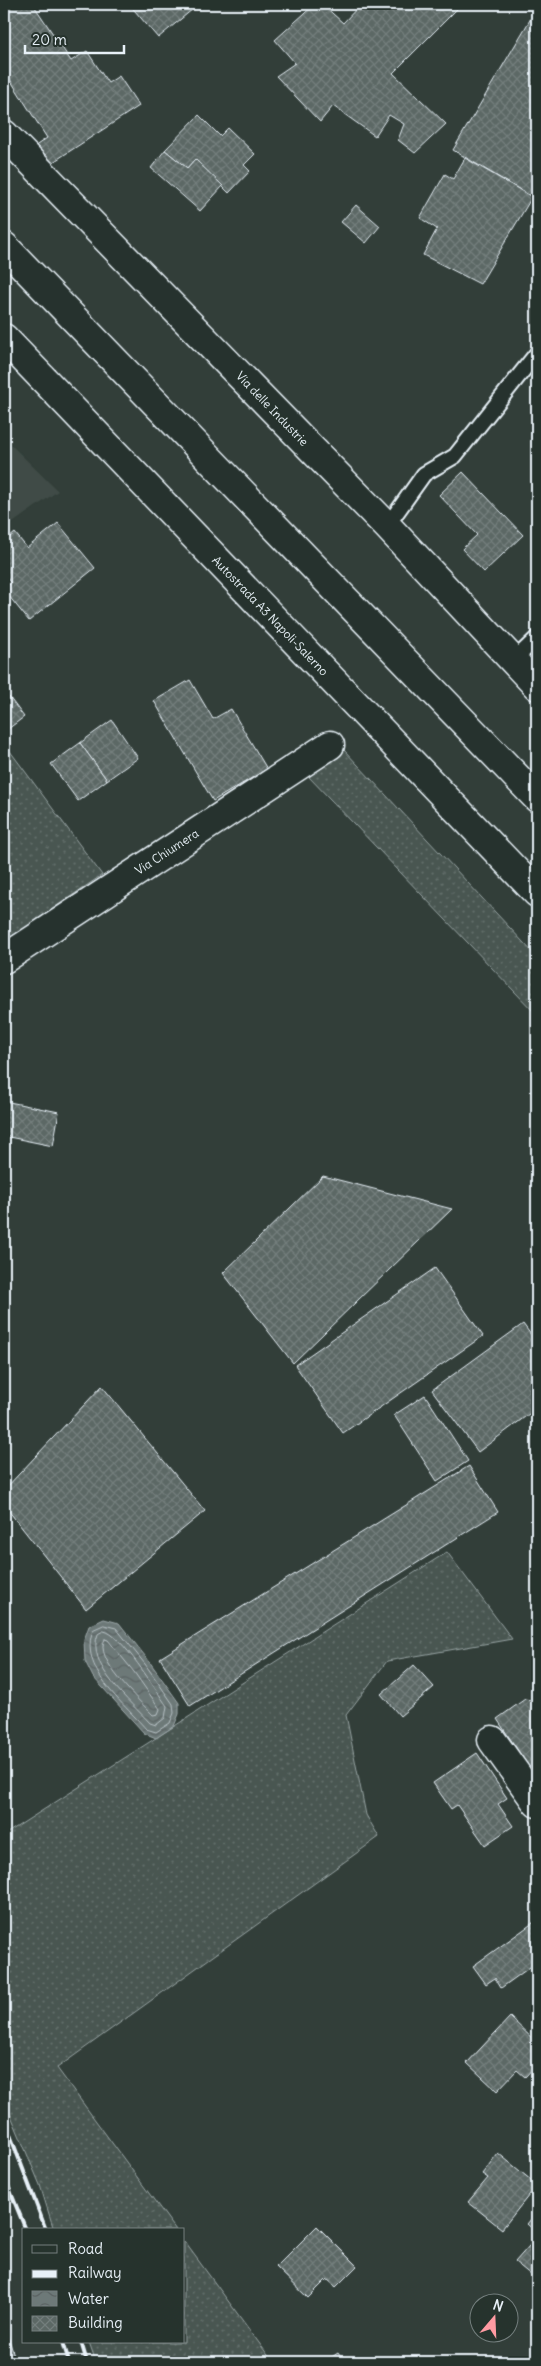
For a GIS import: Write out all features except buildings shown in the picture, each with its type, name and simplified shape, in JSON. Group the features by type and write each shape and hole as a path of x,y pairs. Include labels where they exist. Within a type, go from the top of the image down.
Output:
{"main road":[{"name":"Via delle Industrie","path":"4,134 387,526 537,686"},
{"path":"4,246 537,798"},
{"name":"Autostrada A3 Napoli-Salerno","path":"4,338 537,893"},
{"name":"Via Chiumera","path":"4,959 330,745"},
{"path":"492,1740 537,1803"}],"lane":[{"path":"387,526 424,474 455,456 537,353"},
{"path":"514,660 537,638"}],"shaded area":[{"path":"4,438 58,491 4,529"},
{"path":"4,743 102,875 4,942"},
{"path":"344,750 537,957 537,1015 308,776"},
{"path":"447,1552 512,1639 387,1661 346,1715 366,1815 379,1837 57,2068 175,2228 53,2228 40,2185 4,2099 4,1835"},
{"path":"185,2242 273,2362 96,2362 90,2344 185,2344"}],"water":[{"path":"104,1619 119,1623 179,1703 179,1714 174,1726 156,1738 144,1733 93,1677 85,1661 84,1640 89,1626"}],"railway":[{"path":"4,2119 45,2228"},
{"path":"4,2176 25,2228"},
{"path":"64,2344 69,2362"},
{"path":"82,2344 87,2362"}]}
